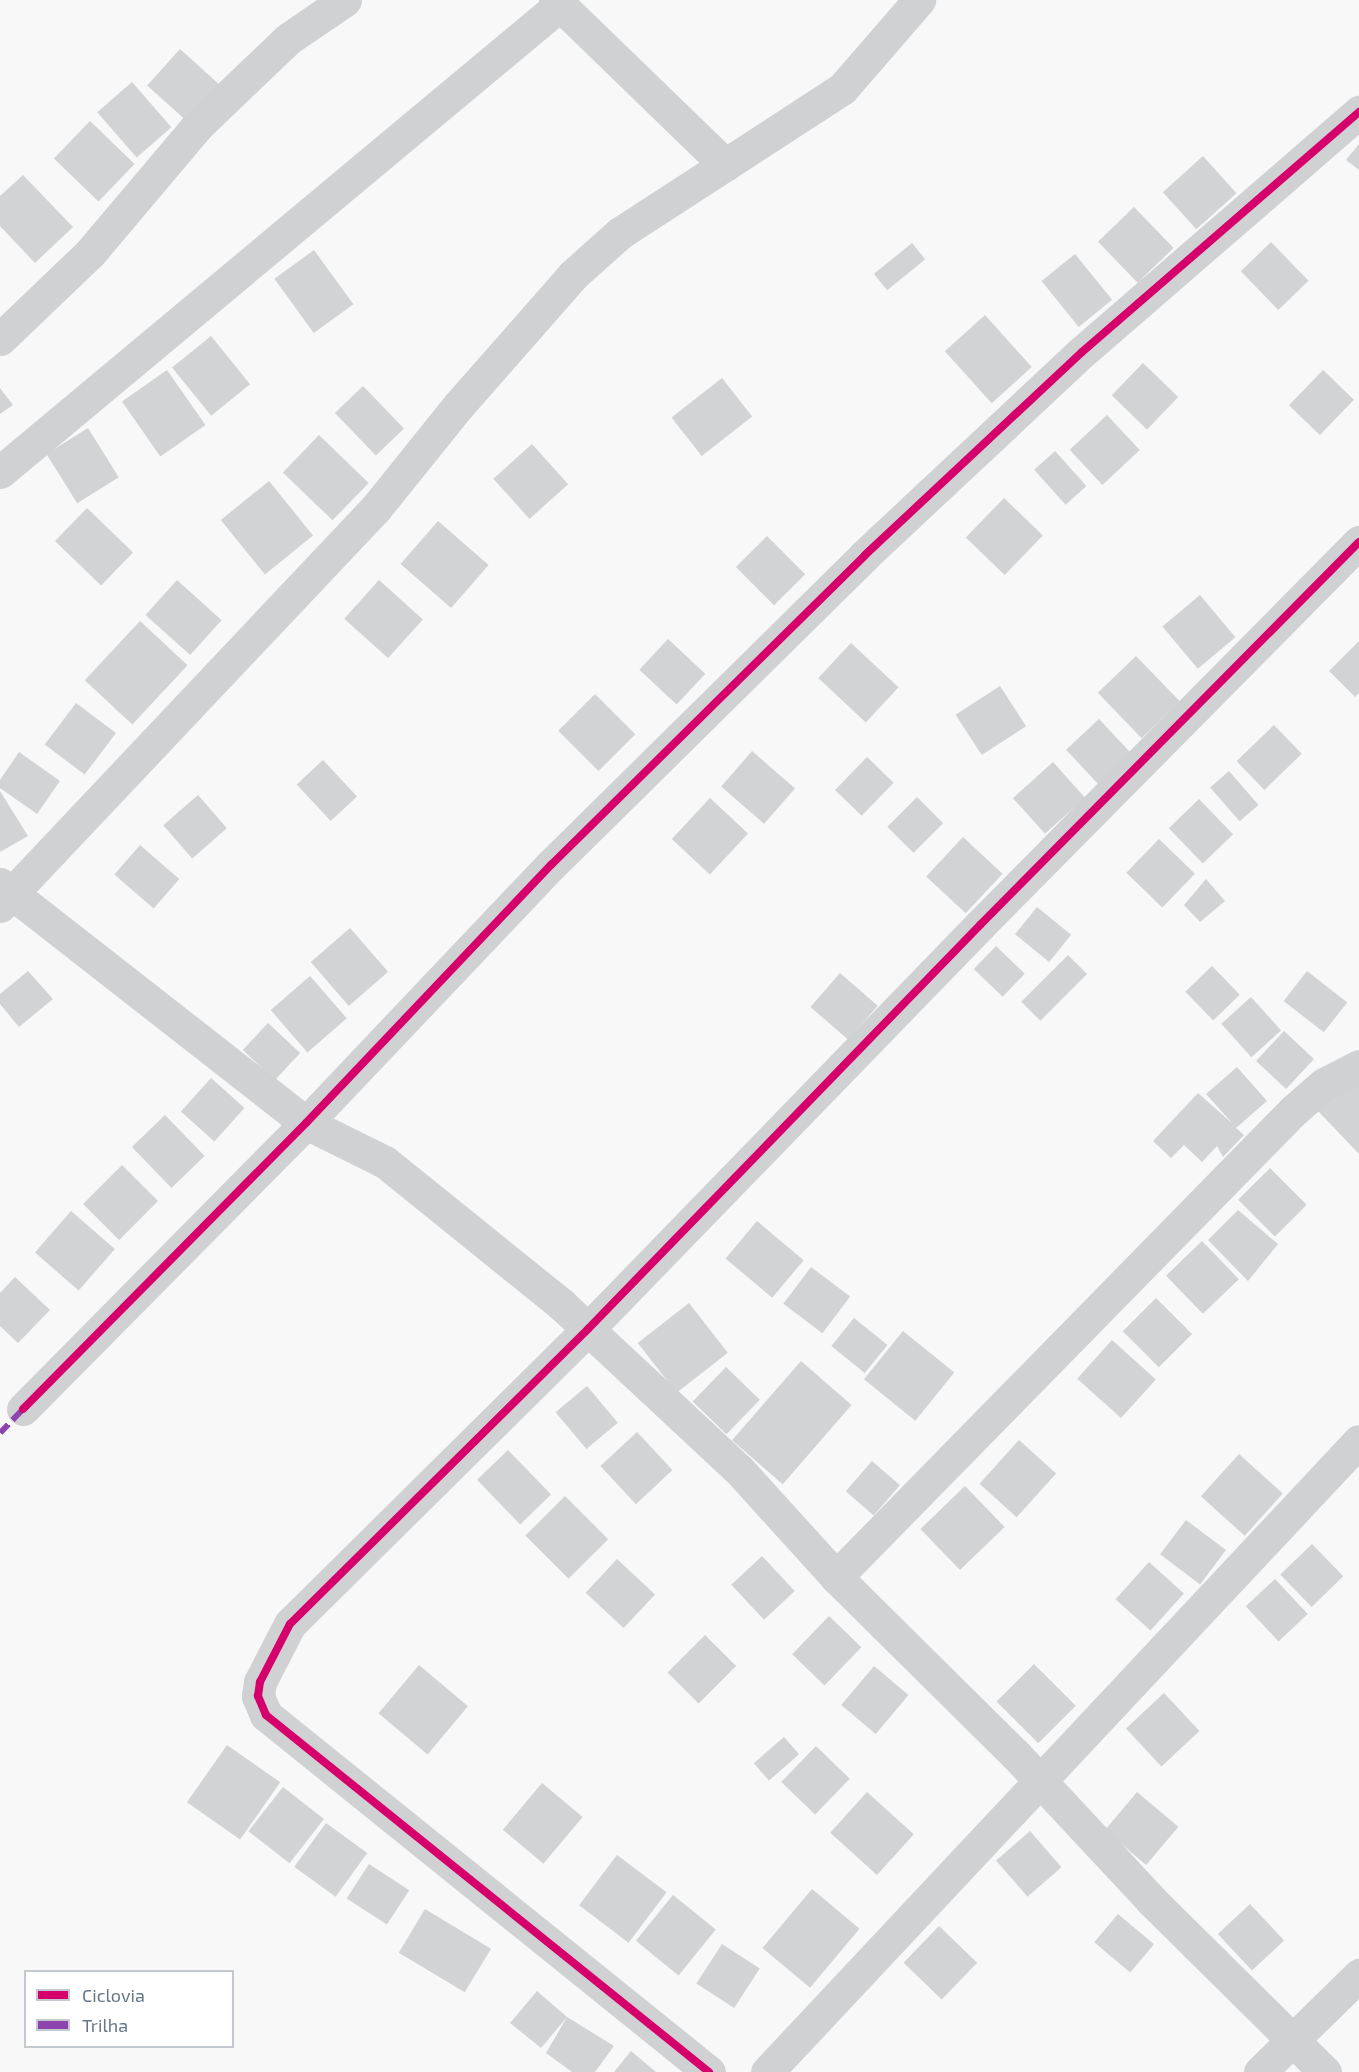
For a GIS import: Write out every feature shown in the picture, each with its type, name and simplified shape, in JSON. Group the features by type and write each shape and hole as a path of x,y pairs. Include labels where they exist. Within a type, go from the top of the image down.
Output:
{"street":[{"path":"919,0 842,88 620,233 573,275 458,406 376,508 4,895 306,1123 385,1162 588,1329 740,1471 836,1577 1042,1783 1151,1900 1325,2072"},
{"path":"0,472 558,2 725,165"},
{"path":"0,339 90,253 198,125 325,5"},
{"path":"23,1409 306,1123 551,865 865,555 1082,352 1359,112"},
{"path":"709,2072 266,1714 258,1696 260,1682 290,1624 588,1329 971,933 1354,557"},
{"path":"836,1577 1293,1111 1324,1084 1359,1066"},
{"path":"767,2072 1042,1783 1359,1441"},
{"path":"1260,2072 1359,1975"}],"building":[{"path":"180,49 220,85 187,122 147,85"},
{"path":"132,82 171,127 137,157 97,112"},
{"path":"90,121 135,164 98,201 54,158"},
{"path":"1359,144 1359,170 1346,160"},
{"path":"1203,156 1236,193 1196,229 1163,192"},
{"path":"23,175 73,227 35,263 0,226 0,196"},
{"path":"1134,207 1174,248 1138,283 1098,242"},
{"path":"1271,242 1309,281 1278,310 1241,271"},
{"path":"912,243 925,259 887,290 874,274"},
{"path":"314,250 353,304 314,333 274,279"},
{"path":"1075,254 1112,300 1079,327 1042,281"},
{"path":"985,315 1032,367 992,403 945,351"},
{"path":"211,336 250,384 211,416 172,367"},
{"path":"1143,363 1178,397 1147,429 1112,395"},
{"path":"167,370 205,425 160,456 122,402"},
{"path":"1323,370 1354,400 1320,435 1289,405"},
{"path":"722,378 752,417 702,456 672,417"},
{"path":"363,386 404,428 376,456 335,413"},
{"path":"0,388 13,405 0,414"},
{"path":"1107,415 1140,450 1102,485 1070,450"},
{"path":"88,428 119,477 77,503 46,454"},
{"path":"319,435 369,483 333,520 283,472"},
{"path":"532,444 568,484 529,519 493,479"},
{"path":"1055,451 1086,486 1066,505 1034,470"},
{"path":"269,481 313,535 265,574 221,520"},
{"path":"1004,498 1043,536 1005,575 966,538"},
{"path":"87,508 133,552 101,586 55,541"},
{"path":"438,521 489,565 451,608 401,564"},
{"path":"767,536 805,574 774,605 736,567"},
{"path":"177,580 222,620 190,655 146,615"},
{"path":"379,580 423,619 388,658 344,619"},
{"path":"1200,595 1235,637 1198,669 1162,626"},
{"path":"140,621 188,665 132,725 85,680"},
{"path":"668,639 705,674 677,704 639,670"},
{"path":"1359,641 1359,693 1355,697 1329,671"},
{"path":"851,643 899,687 866,722 818,678"},
{"path":"1136,656 1180,701 1142,738 1098,693"},
{"path":"1000,686 1026,726 982,755 956,715"},
{"path":"595,694 635,734 599,771 558,731"},
{"path":"76,703 116,733 85,775 45,745"},
{"path":"1099,719 1132,755 1100,786 1066,750"},
{"path":"1274,725 1302,754 1264,790 1237,761"},
{"path":"752,751 795,788 764,824 721,786"},
{"path":"19,752 60,781 37,814 0,788 0,780"},
{"path":"867,757 894,783 862,816 835,790"},
{"path":"323,760 357,797 331,821 297,785"},
{"path":"1053,762 1085,798 1045,834 1013,798"},
{"path":"1229,771 1259,805 1240,821 1210,787"},
{"path":"0,791 28,836 0,852"},
{"path":"198,795 227,828 192,858 163,825"},
{"path":"917,797 943,823 913,853 887,827"},
{"path":"710,798 748,833 710,874 672,839"},
{"path":"1199,799 1233,834 1203,863 1169,828"},
{"path":"963,837 1002,874 966,913 926,876"},
{"path":"1159,839 1195,874 1162,908 1126,873"},
{"path":"140,845 179,879 154,909 114,874"},
{"path":"1206,879 1225,901 1200,922 1184,905"},
{"path":"1037,907 1071,935 1049,962 1015,934"},
{"path":"350,928 388,972 349,1006 311,962"},
{"path":"996,946 1025,974 1003,997 974,969"},
{"path":"1068,955 1087,974 1040,1021 1021,1002"},
{"path":"1212,966 1240,995 1213,1020 1185,992"},
{"path":"28,971 53,999 19,1027 0,1004 0,994"},
{"path":"1307,971 1347,1002 1324,1032 1284,1001"},
{"path":"840,973 878,1006 848,1040 810,1007"},
{"path":"310,976 347,1018 307,1052 271,1010"},
{"path":"1251,997 1281,1030 1251,1057 1221,1024"},
{"path":"268,1023 300,1053 275,1080 243,1050"},
{"path":"1284,1031 1314,1059 1286,1089 1256,1061"},
{"path":"1237,1067 1267,1101 1236,1128 1244,1135 1223,1157 1217,1146 1202,1162 1184,1145 1171,1158 1153,1141 1198,1093 1233,1124 1206,1094"},
{"path":"1359,1074 1359,1154 1317,1110"},
{"path":"211,1078 244,1108 214,1142 181,1111"},
{"path":"165,1115 205,1156 172,1188 132,1147"},
{"path":"122,1165 158,1201 119,1240 83,1204"},
{"path":"1270,1168 1307,1205 1275,1237 1238,1200"},
{"path":"1238,1210 1278,1244 1248,1281 1208,1240"},
{"path":"71,1211 115,1249 79,1291 35,1253"},
{"path":"757,1221 804,1260 772,1298 726,1259"},
{"path":"1202,1241 1239,1279 1203,1314 1166,1276"},
{"path":"811,1267 850,1296 822,1333 783,1304"},
{"path":"15,1277 50,1310 18,1343 0,1326 0,1293"},
{"path":"1156,1298 1192,1334 1159,1367 1123,1331"},
{"path":"689,1303 728,1353 677,1393 638,1343"},
{"path":"854,1318 887,1345 865,1373 831,1346"},
{"path":"903,1331 954,1373 915,1421 864,1379"},
{"path":"1112,1340 1156,1379 1121,1418 1077,1379"},
{"path":"801,1361 852,1405 783,1484 732,1440"},
{"path":"726,1367 760,1400 726,1434 693,1402"},
{"path":"587,1386 618,1423 586,1449 556,1412"},
{"path":"637,1432 672,1470 636,1504 600,1466"},
{"path":"1019,1440 1056,1473 1017,1517 980,1484"},
{"path":"508,1450 551,1495 520,1524 477,1480"},
{"path":"1239,1454 1283,1493 1245,1536 1201,1496"},
{"path":"872,1461 900,1485 874,1515 846,1491"},
{"path":"965,1486 1005,1527 960,1570 920,1529"},
{"path":"565,1496 608,1539 569,1579 525,1536"},
{"path":"1186,1520 1226,1550 1200,1584 1160,1554"},
{"path":"1312,1544 1343,1576 1312,1607 1280,1575"},
{"path":"762,1556 795,1591 764,1620 731,1585"},
{"path":"617,1559 655,1594 624,1628 586,1593"},
{"path":"1149,1562 1184,1593 1150,1631 1116,1599"},
{"path":"1275,1579 1308,1614 1278,1641 1246,1606"},
{"path":"829,1616 861,1647 825,1685 792,1654"},
{"path":"705,1635 736,1666 699,1704 668,1672"},
{"path":"1034,1664 1076,1706 1038,1743 997,1701"},
{"path":"419,1665 468,1706 428,1754 379,1713"},
{"path":"874,1666 908,1695 876,1734 841,1705"},
{"path":"1164,1693 1199,1731 1161,1766 1126,1728"},
{"path":"784,1737 799,1754 769,1781 754,1763"},
{"path":"227,1745 280,1782 240,1840 187,1802"},
{"path":"816,1746 850,1779 815,1815 781,1782"},
{"path":"542,1783 583,1817 543,1864 503,1830"},
{"path":"283,1787 324,1819 289,1863 249,1831"},
{"path":"867,1792 914,1834 877,1875 830,1833"},
{"path":"1137,1792 1178,1827 1146,1865 1105,1830"},
{"path":"326,1823 367,1853 336,1897 294,1867"},
{"path":"1030,1831 1061,1867 1028,1897 996,1861"},
{"path":"617,1855 667,1892 629,1943 579,1905"},
{"path":"369,1864 409,1890 387,1925 347,1898"},
{"path":"812,1889 859,1929 810,1988 763,1948"},
{"path":"673,1895 716,1930 679,1975 636,1941"},
{"path":"1250,1904 1284,1941 1252,1971 1218,1934"},
{"path":"425,1909 491,1949 465,1992 399,1953"},
{"path":"1118,1914 1154,1944 1130,1973 1094,1942"},
{"path":"939,1926 977,1963 942,2000 904,1963"},
{"path":"722,1944 760,1969 734,2008 696,1983"},
{"path":"537,1991 567,2017 541,2048 510,2023"},
{"path":"567,2017 614,2046 595,2072 572,2072 546,2053"},
{"path":"631,2051 656,2072 614,2072"}],"marked path":[{"path":"0,1433 23,1409"}],"cycle path":[{"path":"23,1409 306,1123 551,865 865,555 1082,352 1359,112"},
{"path":"709,2072 266,1715 258,1696 260,1682 290,1624 588,1329 980,925 1359,542"}]}
